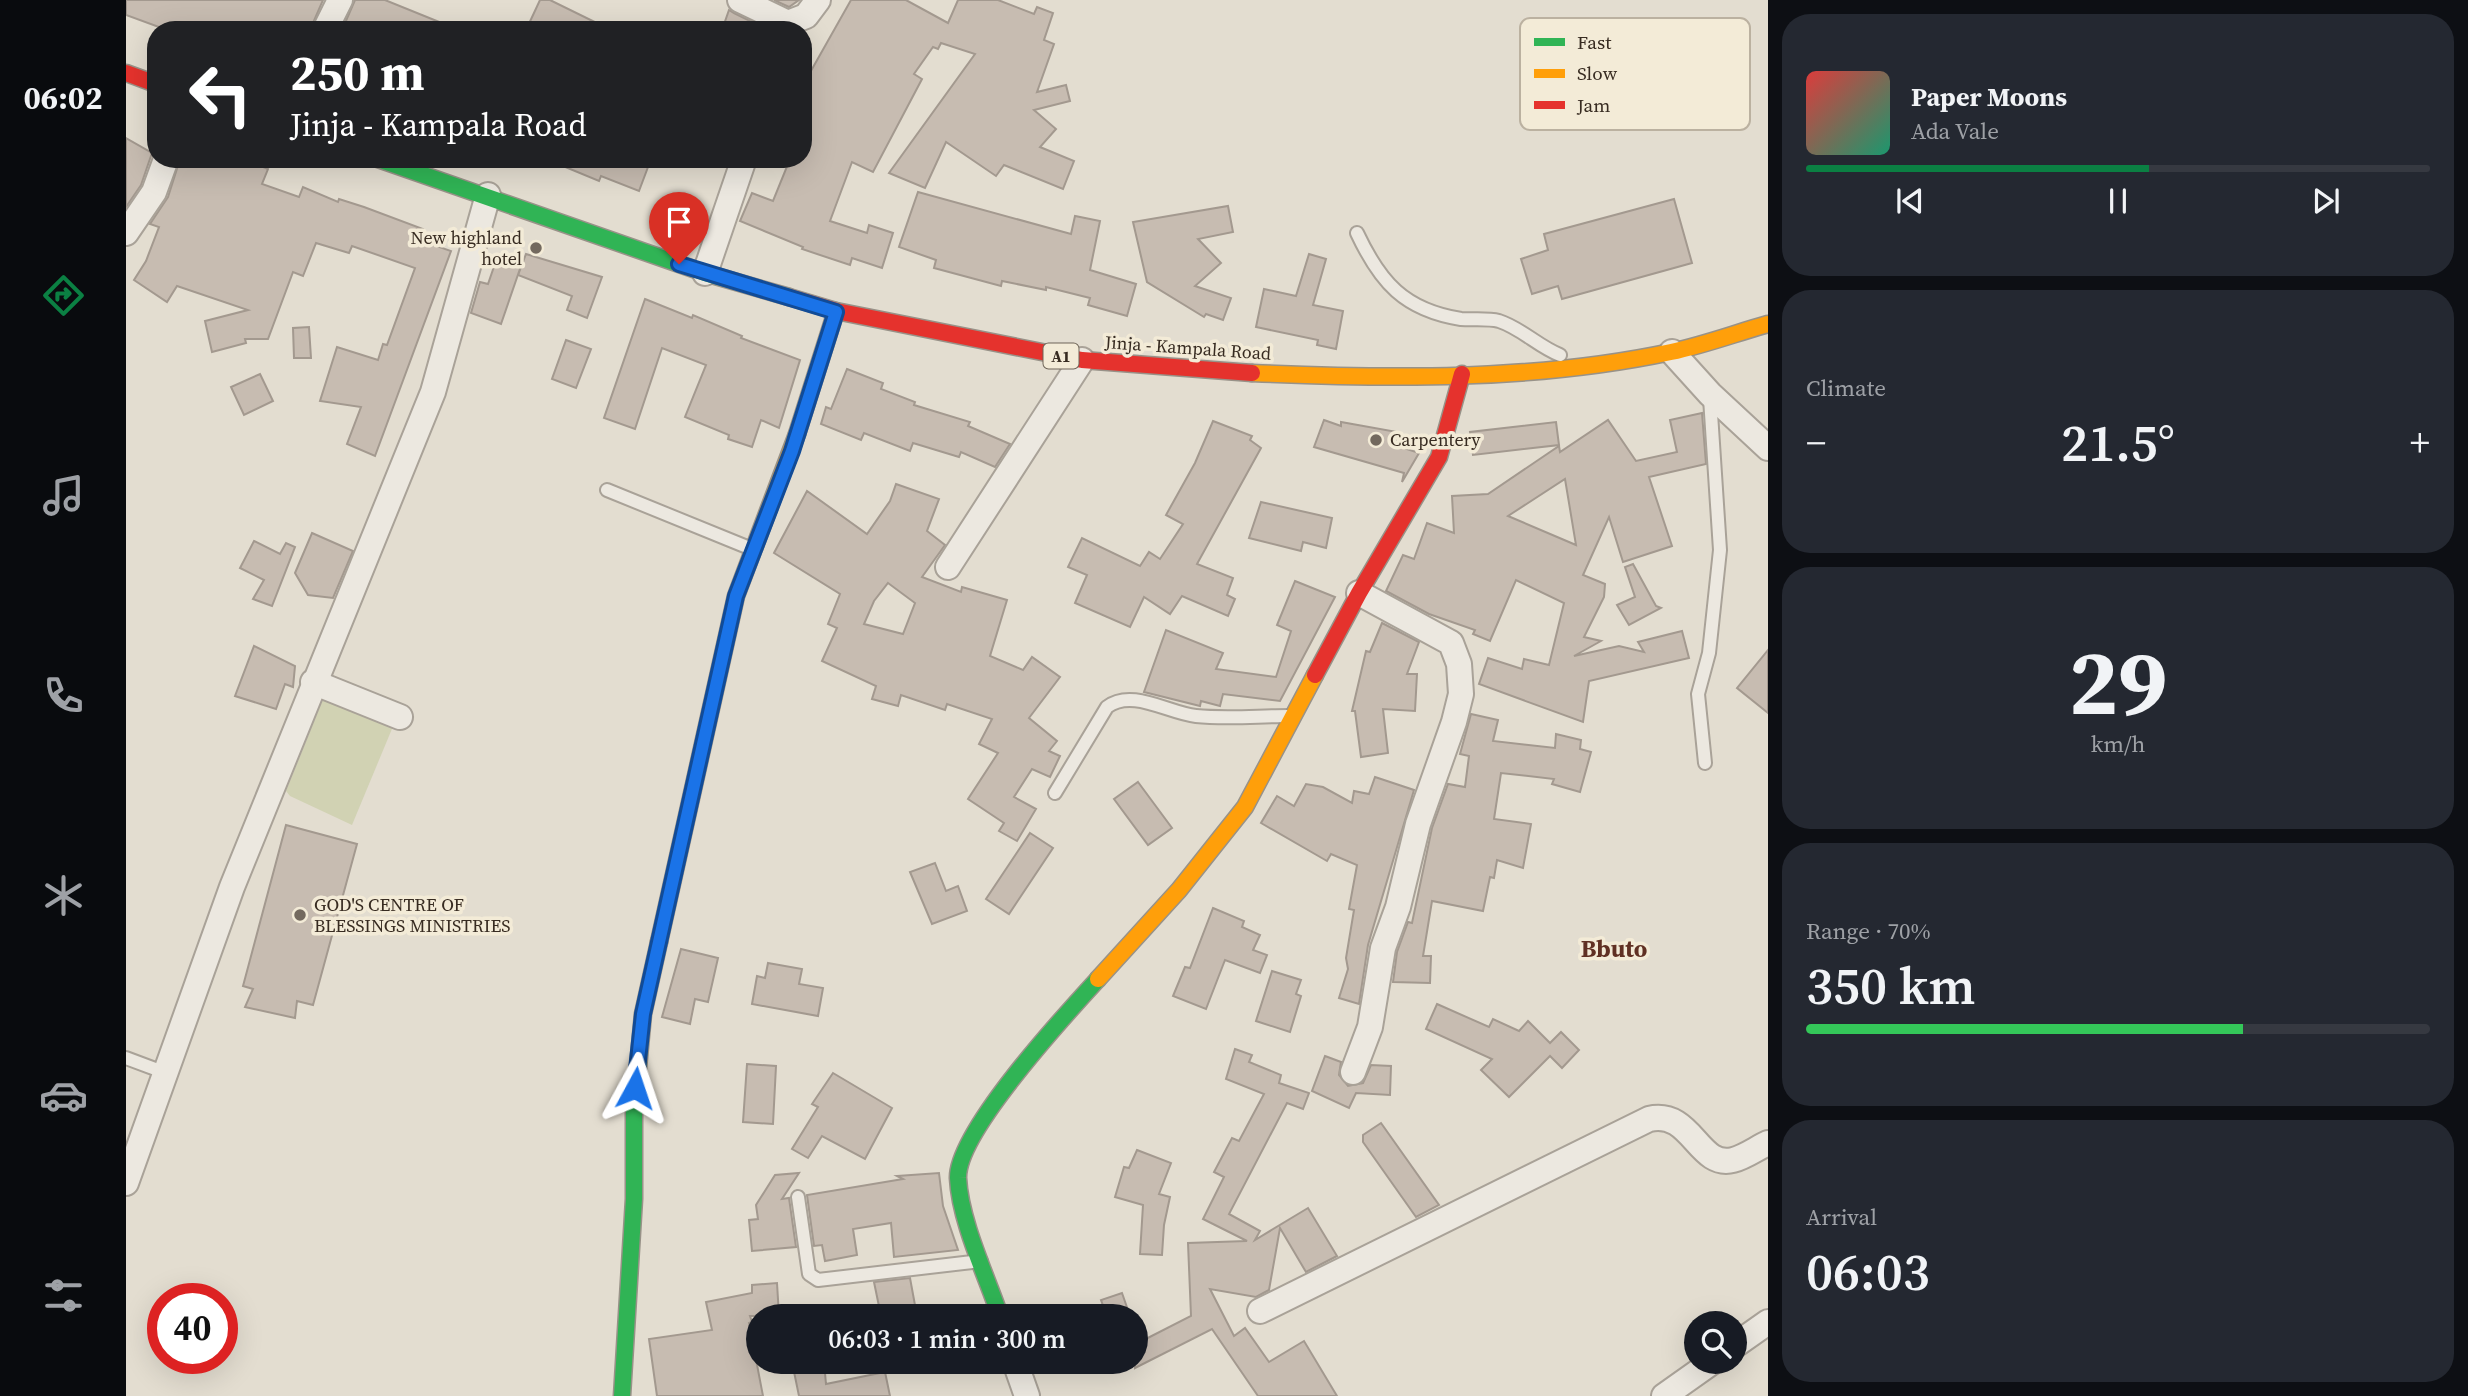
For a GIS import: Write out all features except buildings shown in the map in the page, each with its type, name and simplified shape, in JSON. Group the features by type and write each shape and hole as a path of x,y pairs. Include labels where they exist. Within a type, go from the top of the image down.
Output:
{"main road":[{"path":"126,73 147,81"},
{"name":"Jinja - Kampala Road","path":"449,170 488,195 705,273 836,312 1082,360 1189,370 1306,375 1462,374 1587,366 1672,352 1768,324"},
{"path":"622,1396 634,1199 634,1111 643,1014 736,596 792,451 836,312"},
{"path":"996,1304 962,1203 958,1175 971,1137 1045,1038 1179,890 1245,807 1359,593 1439,457 1462,374"}],"street":[{"path":"330,21 340,0"},
{"path":"740,0 778,21"},
{"path":"796,21 806,16 818,0"},
{"path":"126,233 154,192 163,168"},
{"path":"705,273 741,168"},
{"path":"126,1183 232,887 433,392 488,195"},
{"path":"1672,352 1710,394 1768,448"},
{"path":"947,567 1082,360"},
{"path":"1353,1072 1370,1027 1383,948 1398,907 1418,824 1454,722 1461,694 1459,664 1451,643 1359,593"},
{"path":"313,682 400,717"},
{"path":"1260,1311 1649,1119 1667,1117 1681,1125 1712,1158 1723,1161 1734,1160 1768,1143"},
{"path":"1747,1337 1768,1322"},
{"path":"1019,1374 1027,1396"},
{"path":"1664,1396 1695,1374"}],"lane":[{"path":"1357,233 1382,278 1401,298 1446,316 1506,324 1540,347 1587,366"},
{"path":"1705,763 1698,694 1709,653 1720,550 1710,394"},
{"path":"607,490 752,549"},
{"path":"1055,793 1107,707 1115,701 1128,699 1195,716 1293,716"},
{"path":"126,1058 166,1073"},
{"path":"798,1197 809,1274 818,1280 981,1261"}],"green space":[{"path":"325,694 394,724 352,825 290,796 286,791"}],"traffic: fast":[{"path":"404,168 705,273 789,297"},
{"path":"797,434 836,311"},
{"path":"622,1396 634,1199 634,1110 643,1014 659,942"},
{"path":"995,1304 963,1212 958,1178 962,1158 993,1104 1015,1075 1098,979"}],"traffic: slow":[{"path":"1252,373 1409,377 1515,373 1620,361 1671,352 1768,324"},
{"path":"659,942 736,596 797,434"},
{"path":"1098,979 1179,890 1245,807 1315,675"}],"traffic: jam":[{"path":"126,73 147,81"},
{"path":"789,297 836,311 1082,360 1252,373"},
{"path":"1315,675 1359,593 1439,457 1462,374"}],"place":[{"name":"New highland hotel","path":"536,248"},
{"name":"Carpentery","path":"1376,440"},
{"name":"GOD'S CENTRE OF BLESSINGS MINISTRIES","path":"300,915"}],"district":[{"name":"Bbuto","path":"1614,949"}],"route":[{"path":"635,1088 643,1014 659,933 736,596 792,451 836,312 679,264"}]}
